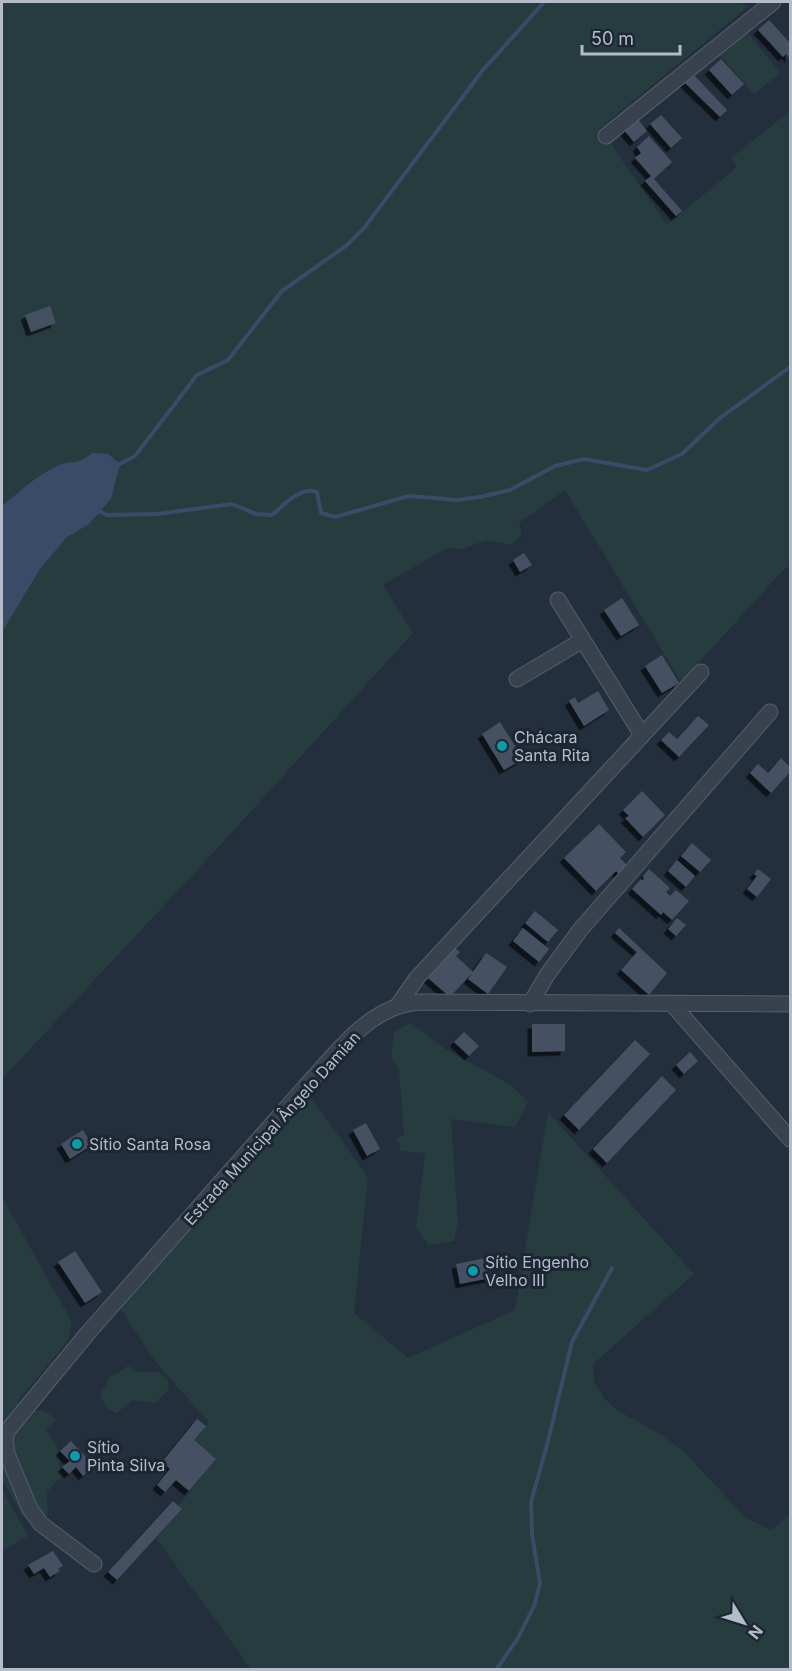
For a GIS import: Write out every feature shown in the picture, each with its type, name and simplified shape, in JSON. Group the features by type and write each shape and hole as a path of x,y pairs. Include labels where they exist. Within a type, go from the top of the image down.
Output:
{"street":[{"path":"606,136 773,2"},
{"path":"558,600 642,735"},
{"path":"517,679 583,640"},
{"path":"398,1005 417,978 701,672"},
{"path":"530,1004 547,975 601,905 770,712"},
{"path":"547,975 553,990 567,1004"},
{"name":"Estrada Municipal Ângelo Damian","path":"94,1564 36,1518 7,1454 5,1438 8,1430 87,1334 304,1088 356,1034 378,1016 398,1005 421,1002 790,1004"},
{"path":"672,1004 790,1139"}],"green space":[{"path":"2,2 737,2 749,6 600,128 667,225 737,167 731,158 790,111 790,568 786,567 681,682 565,490 519,523 522,534 512,545 486,540 463,549 447,548 383,585 413,633 214,852 2,1079 2,632 47,558 66,538 99,512 80,463 47,472 2,506"},
{"path":"747,31 780,73 754,94 719,54"},
{"path":"411,1023 447,1050 511,1085 528,1102 515,1127 451,1119 458,1223 454,1241 429,1245 416,1228 425,1153 401,1151 397,1139 404,1134 399,1069 391,1057 394,1032"},
{"path":"309,1095 368,1177 354,1313 408,1358 515,1310 548,1112 694,1274 593,1364 594,1381 605,1399 617,1410 663,1436 684,1452 746,1518 771,1530 790,1515 790,1669 251,1669 156,1538 182,1510 178,1506 216,1459 194,1440 209,1422 157,1364 120,1308"},
{"path":"2,1197 72,1322 68,1341 17,1402 30,1412 43,1410 56,1419 46,1429 57,1446 61,1477 47,1492 48,1514 36,1527 22,1515 2,1480"},
{"path":"128,1366 140,1372 158,1371 168,1381 169,1389 155,1403 132,1400 117,1413 106,1408 100,1395 110,1377"},
{"path":"2,1489 28,1536 2,1551"}],"water":[{"path":"92,453 108,454 120,464 111,499 89,524 67,537 40,569 2,632 2,506 49,470 62,464 81,460"}],"building":[{"path":"769,20 790,43 790,59 786,54 783,57 758,30"},
{"path":"721,59 744,84 732,95 709,70"},
{"path":"692,73 727,110 720,117 683,81"},
{"path":"661,115 682,138 671,148 650,124"},
{"path":"638,119 647,131 634,142 624,130"},
{"path":"649,136 672,162 654,179 682,211 676,216 645,181 651,176 635,158 641,153 637,147"},
{"path":"50,306 56,323 31,332 25,315"},
{"path":"524,553 532,565 520,572 513,560"},
{"path":"622,598 639,625 621,636 604,610"},
{"path":"662,655 679,683 662,693 645,666"},
{"path":"598,691 609,710 584,726 569,701 575,697 578,703"},
{"path":"698,716 709,725 679,757 661,740 669,732 677,739"},
{"name":"Chácara Santa Rita","path":"500,722 523,759 504,770 482,734"},
{"path":"781,758 790,767 790,772 771,793 750,773 758,764 768,773"},
{"path":"642,791 665,815 643,837 625,818 629,816 623,810"},
{"path":"599,824 626,852 620,858 627,865 619,874 616,871 596,891 564,858"},
{"path":"692,843 711,860 700,872 681,856"},
{"path":"677,860 695,876 686,887 668,871"},
{"path":"649,869 670,888 666,892 670,896 676,890 689,901 672,920 663,912 661,915 632,889 641,879 644,881 643,876"},
{"path":"758,869 771,879 757,897 747,889 757,876 754,874"},
{"path":"535,911 558,930 548,942 525,923"},
{"path":"677,918 686,925 676,936 668,929"},
{"path":"523,928 549,949 539,962 513,941"},
{"path":"619,928 667,973 649,995 621,970 637,952 615,933"},
{"path":"455,948 460,952 456,956 473,972 450,997 428,978"},
{"path":"486,953 507,967 488,994 468,979"},
{"path":"532,1024 565,1024 565,1051 532,1052"},
{"path":"464,1032 479,1046 469,1056 454,1042"},
{"path":"635,1040 650,1054 579,1130 564,1115"},
{"path":"690,1052 698,1061 684,1074 676,1065"},
{"path":"662,1076 676,1090 607,1163 593,1149"},
{"path":"366,1123 380,1149 367,1156 353,1130"},
{"name":"Sítio Santa Rosa","path":"83,1130 92,1145 70,1159 61,1144"},
{"path":"75,1251 102,1292 85,1303 58,1262"},
{"name":"Sítio Engenho Velho III","path":"486,1258 490,1278 460,1284 456,1264"},
{"path":"197,1419 206,1426 194,1440 216,1459 189,1491 176,1480 165,1492 157,1485 170,1469 162,1462"},
{"name":"Sítio Pinta Silva","path":"71,1441 94,1466 83,1476 76,1467 69,1474 62,1467 70,1461 60,1451"},
{"path":"173,1501 182,1509 117,1580 108,1572"},
{"path":"53,1551 63,1566 58,1569 60,1571 50,1577 44,1568 34,1574 28,1565"}],"waterway":[{"path":"116,466 135,456 197,375 228,360 282,291 347,245 364,228 483,70 544,2"},
{"path":"97,510 107,515 157,514 232,504 256,514 272,515 293,497 311,491 317,492 321,513 335,517 409,496 457,500 480,497 510,490 555,466 584,459 647,470 682,454 720,418 790,367"},
{"path":"496,1670 518,1638 534,1606 540,1584 532,1534 531,1502 572,1342 612,1268"}],"place":[{"name":"Chácara Santa Rita","path":"502,746"},
{"name":"Sítio Santa Rosa","path":"77,1144"},
{"name":"Sítio Engenho Velho III","path":"473,1271"},
{"name":"Sítio Pinta Silva","path":"75,1456"}]}
